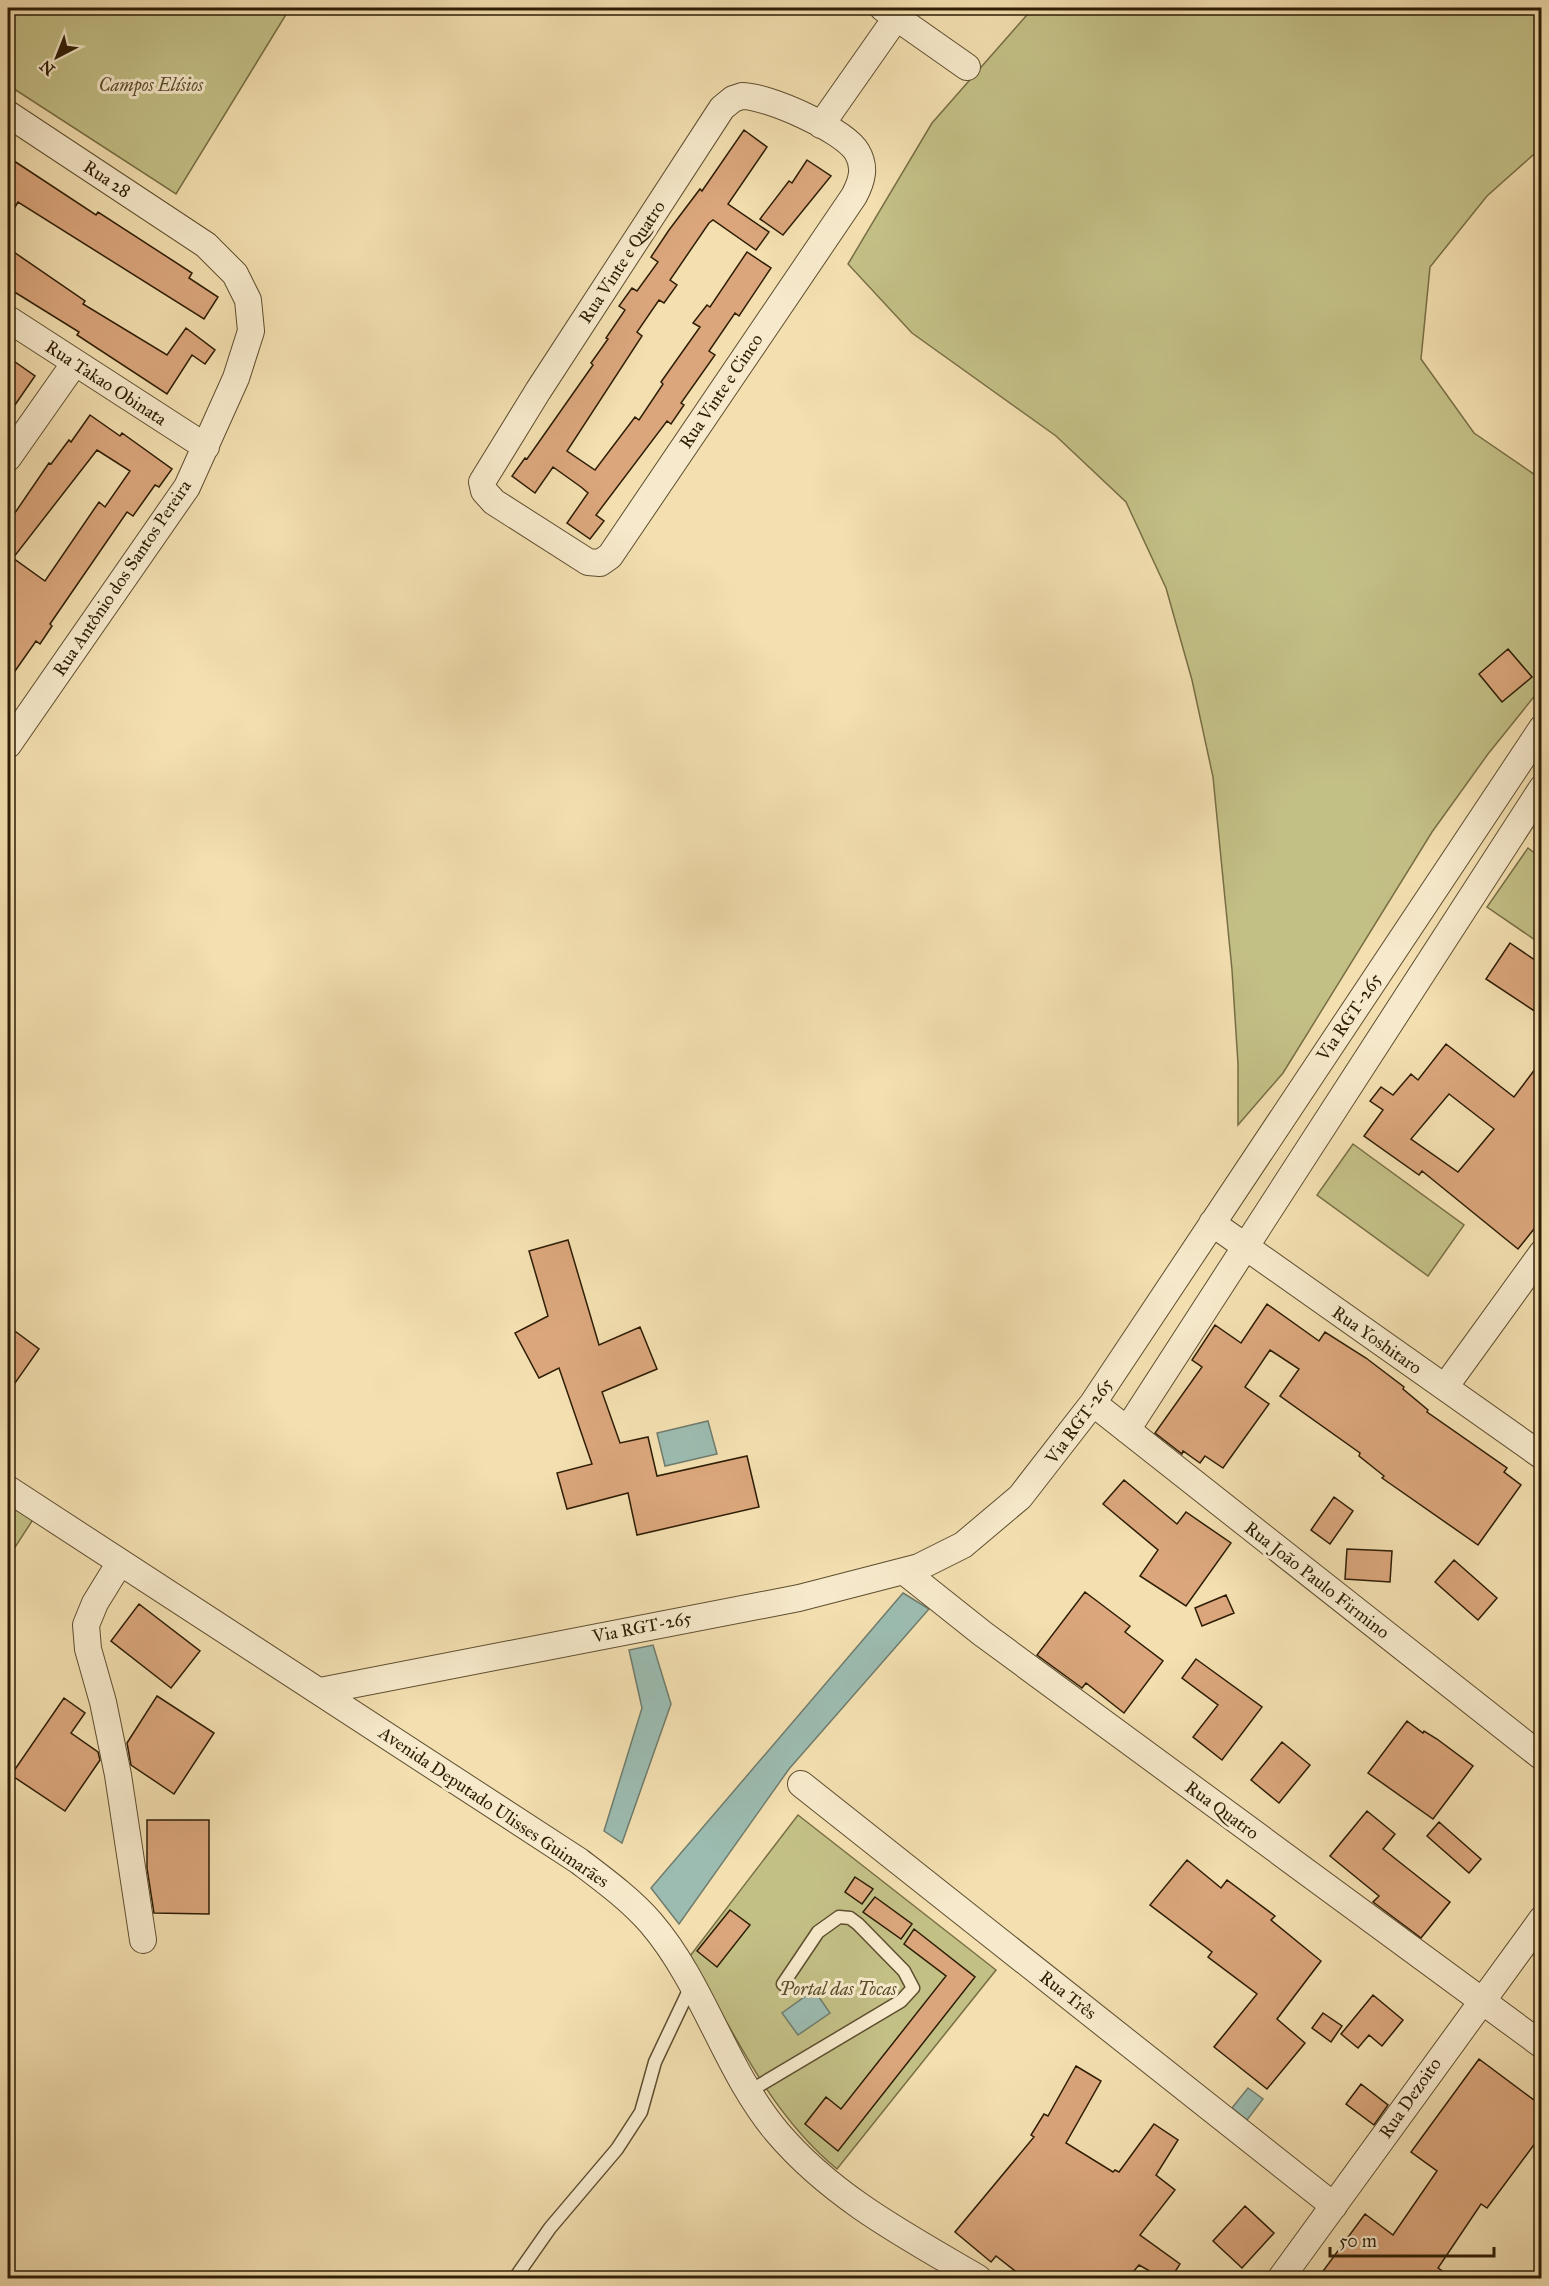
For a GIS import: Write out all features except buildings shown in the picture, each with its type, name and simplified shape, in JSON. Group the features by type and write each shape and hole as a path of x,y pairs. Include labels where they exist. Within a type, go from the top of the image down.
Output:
{"street":[{"path":"820,125 894,11 967,67"},
{"name":"Rua Vinte e Quatro","path":"500,506 484,491 482,482 486,473 722,108 733,99 757,96 777,102 820,125"},
{"name":"Rua 28","path":"8,114 206,245"},
{"name":"Rua Vinte e Cinco","path":"500,506 588,562 600,564 610,556 858,187 862,174 858,153 847,142 820,125"},
{"name":"Rua Antônio dos Santos Pereira","path":"8,746 187,487 246,353 251,331 248,300 235,274 206,245"},
{"name":"Rua Takao Obinata","path":"8,319 74,364 206,447"},
{"path":"8,458 74,364"},
{"name":"Via RGT-265","path":"320,1691 799,1598 905,1572 947,1554 988,1526 1020,1497 1093,1403 1542,728"},
{"path":"1127,1430 1542,788"},
{"name":"Rua Yoshitaro","path":"1212,1223 1542,1456"},
{"path":"1445,1387 1542,1253"},
{"name":"Rua João Paulo Firmino","path":"1093,1403 1542,1757"},
{"name":"Avenida Deputado Ulisses Guimarães","path":"8,1488 120,1564 320,1691 607,1882 652,1924 776,2131 839,2193 978,2278"},
{"path":"120,1564 95,1603 86,1625 88,1649 103,1702 118,1775 143,1940"},
{"name":"Rua Quatro","path":"905,1572 983,1634 1542,2045"},
{"name":"Rua Três","path":"801,1784 1334,2206"},
{"name":"Rua Dezoito","path":"1281,2278 1480,2000 1542,1919"}],"lane":[{"path":"750,2091 901,2001 914,1988 904,1971 858,1924 850,1918 839,1917 818,1932 783,1984"},
{"path":"515,2278 550,2228 617,2150 641,2112 655,2062 691,1986"}],"green space":[{"name":"Campos Elísios","path":"8,8 290,8 176,194 8,85"},
{"path":"1033,8 1541,8 1541,148 1487,196 1430,267 1421,359 1474,433 1541,479 1541,688 1488,754 1432,832 1283,1073 1238,1125 1238,1064 1232,970 1213,777 1192,680 1166,588 1126,502 1056,436 912,333 848,264 932,123"},
{"path":"1528,848 1541,858 1541,944 1487,907"},
{"path":"1353,1144 1464,1225 1428,1276 1317,1195"},
{"path":"8,1501 34,1518 8,1558"},
{"name":"Portal das Tocas","path":"798,1815 996,1970 837,2169 791,2123 772,2097 737,2042 690,1956"}],"water":[{"path":"708,1421 717,1454 665,1466 657,1433"},
{"path":"903,1593 929,1609 789,1769 679,1924 651,1888"},
{"path":"653,1645 671,1704 622,1843 604,1831 642,1708 629,1650"},
{"path":"814,1990 830,2013 798,2035 782,2013"},
{"path":"1248,2088 1263,2099 1247,2120 1232,2108"}]}
